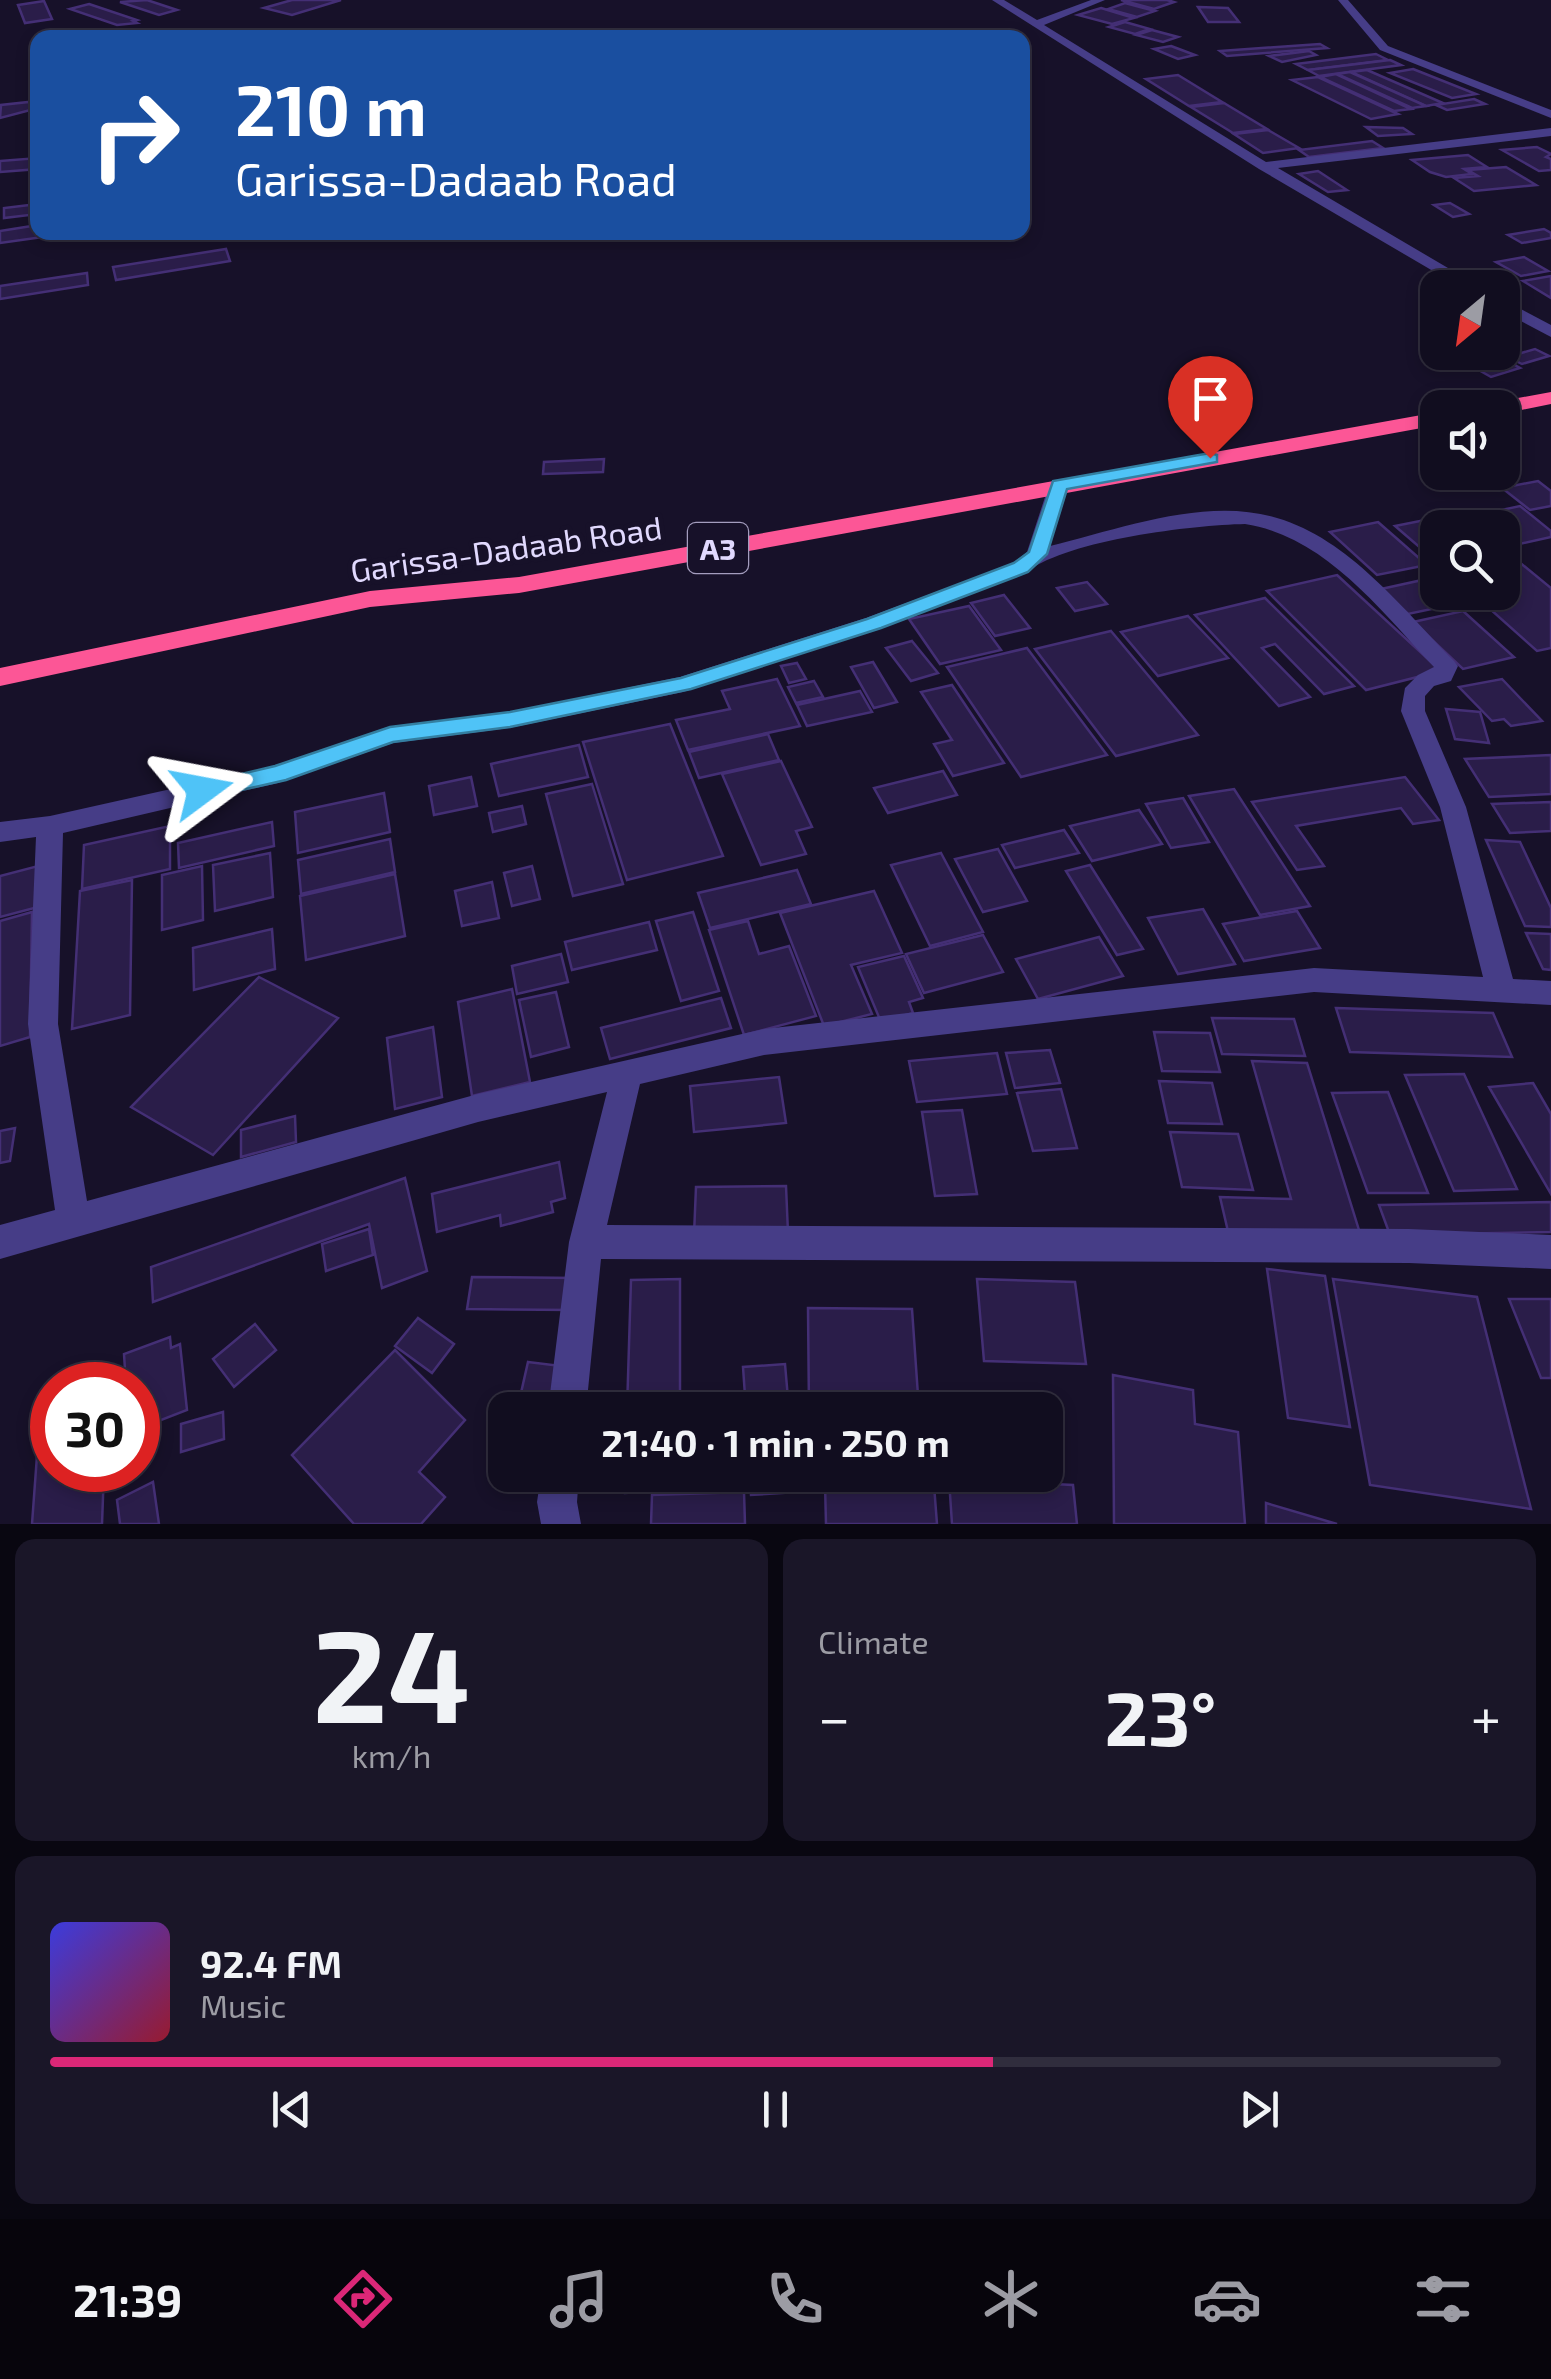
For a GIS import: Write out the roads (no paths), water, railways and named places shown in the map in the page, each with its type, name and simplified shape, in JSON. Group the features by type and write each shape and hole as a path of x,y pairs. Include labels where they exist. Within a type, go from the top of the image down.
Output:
{"highway":[{"path":"1520,404 1551,398"},
{"name":"Garissa-Dadaab Road","path":"0,677 370,599 520,586 1420,421"}],"street":[{"path":"997,0 1264,166 1443,270"},
{"path":"1036,24 1100,0"},
{"path":"1343,0 1384,48 1551,114"},
{"path":"1264,166 1551,132"},
{"path":"1520,314 1551,332"},
{"path":"1037,554 1059,485"},
{"path":"0,832 50,826 278,774 390,735 510,720 683,684 874,624 1021,568 1037,554 1200,520 1242,517 1297,531 1371,590 1446,666 1443,676 1426,680 1413,694 1412,711 1453,807 1501,990"},
{"path":"50,826 43,1024 73,1220"},
{"path":"0,1242 478,1108 764,1042 1314,980 1551,993"},
{"path":"569,1392 586,1242 628,1071"},
{"path":"586,1242 1410,1246 1551,1252"},
{"path":"558,1492 561,1524"}]}
